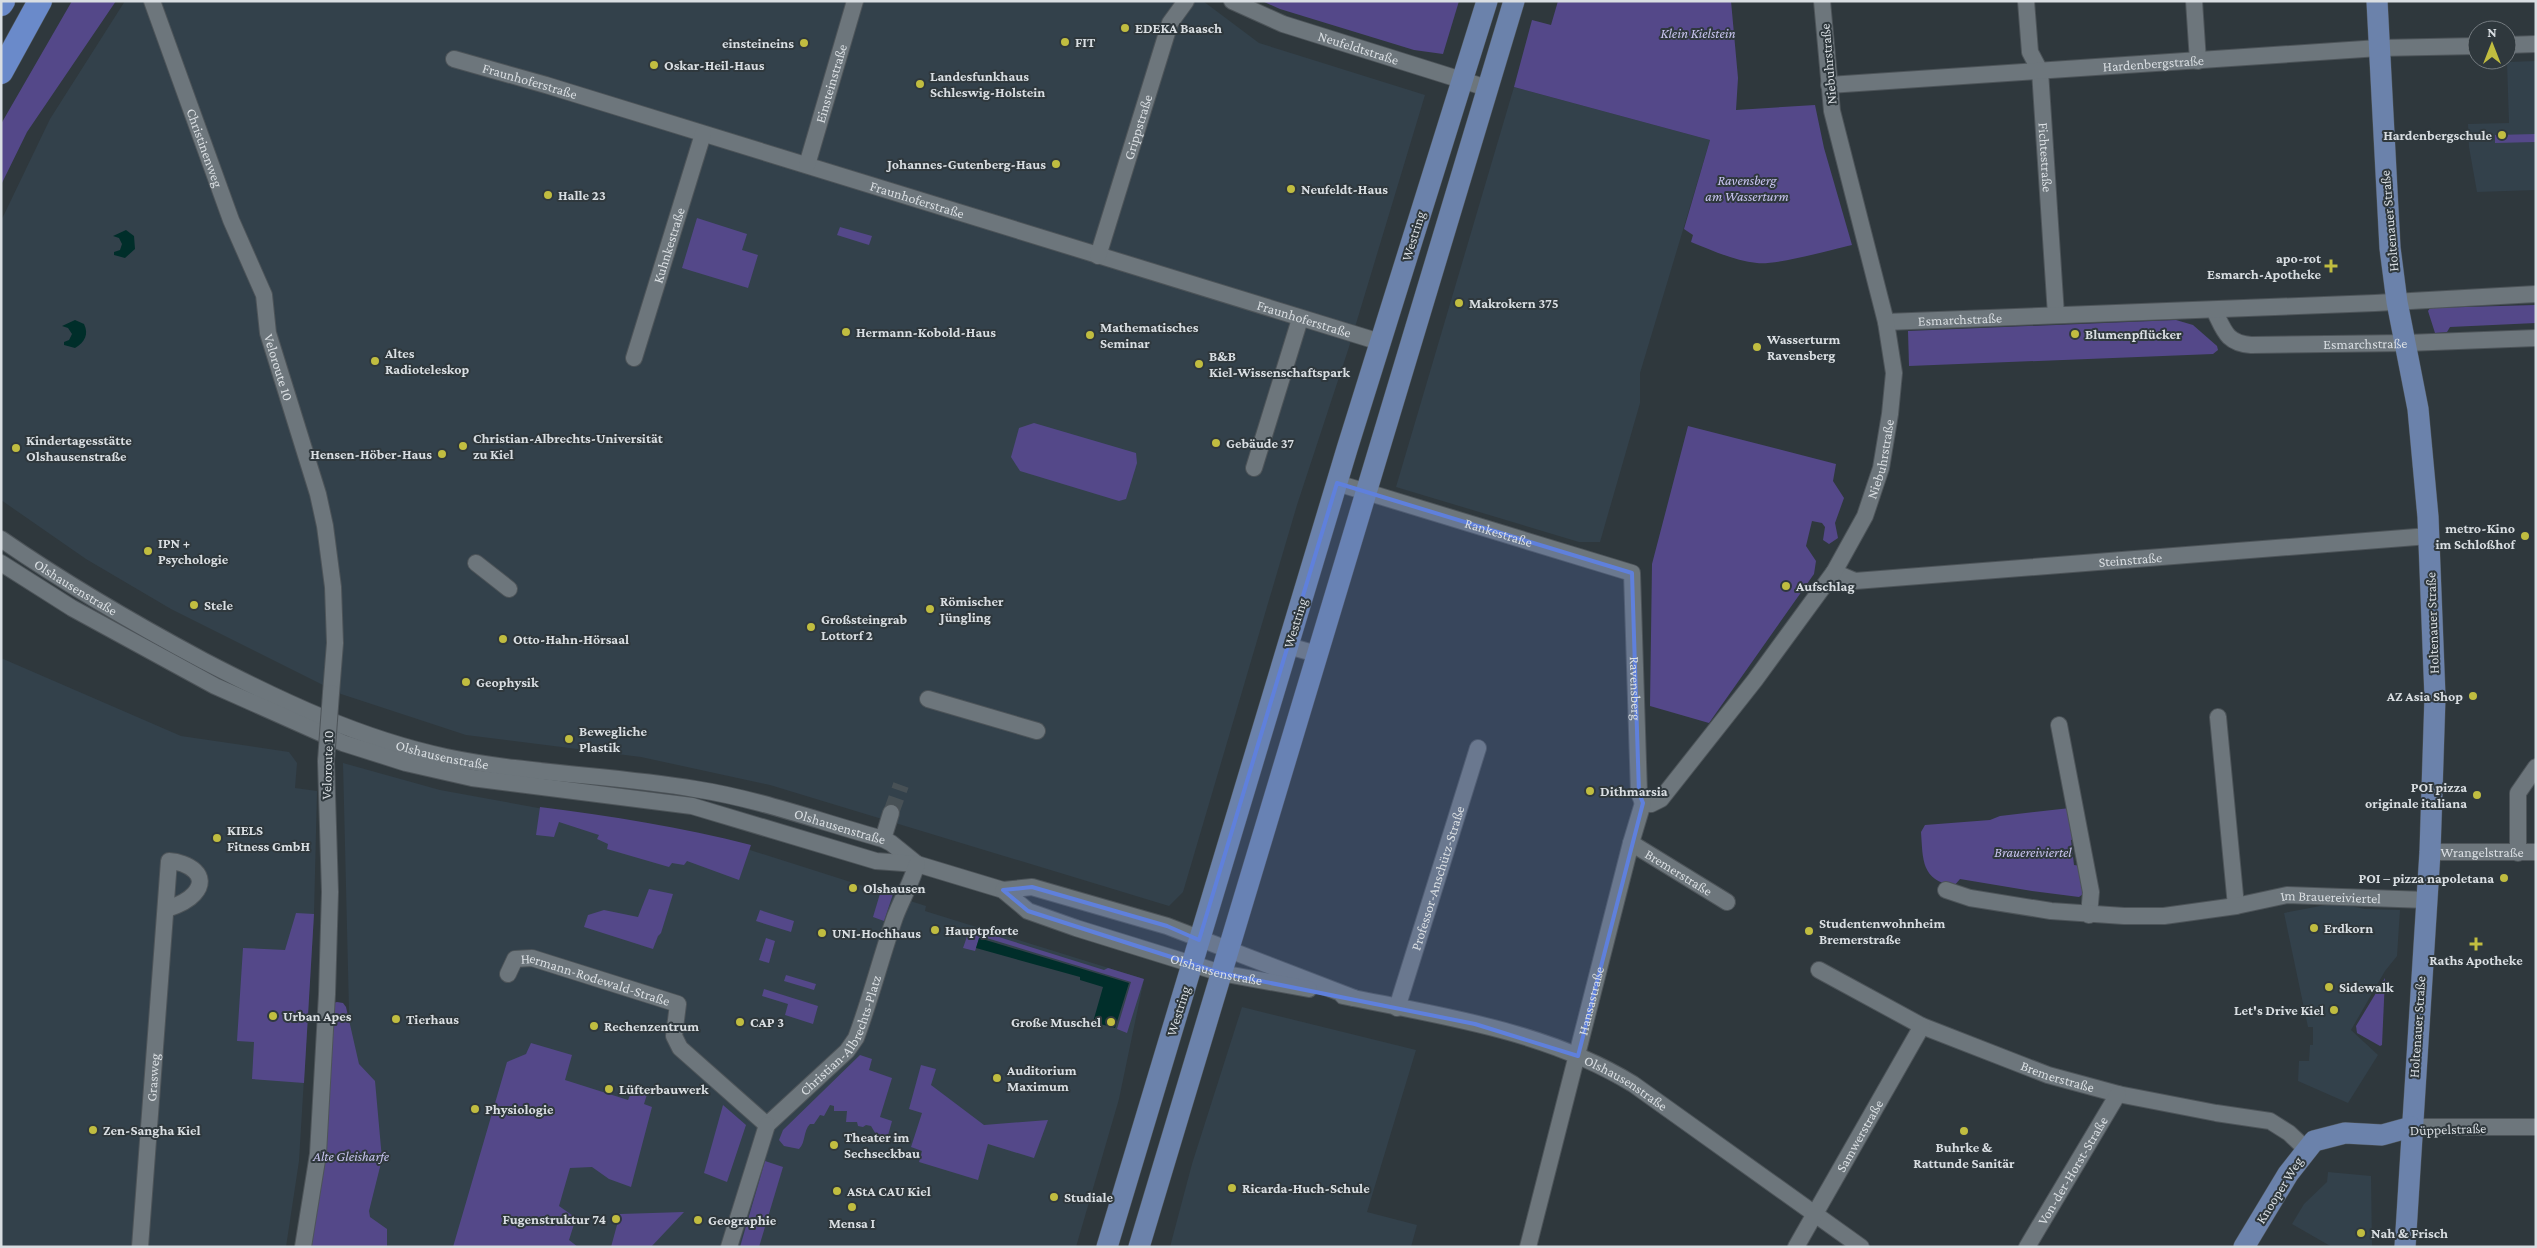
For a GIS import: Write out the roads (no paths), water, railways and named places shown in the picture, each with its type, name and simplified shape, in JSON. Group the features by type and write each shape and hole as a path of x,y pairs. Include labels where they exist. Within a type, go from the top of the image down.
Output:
{"highway":[{"path":"1,72 40,1"}],"main road":[{"name":"Westring","path":"1107,1247 1380,342 1487,1"},
{"name":"Westring","path":"1139,1247 1514,1"},
{"name":"Holtenauer Straße","path":"2377,1 2390,248 2418,409 2428,536 2435,697 2430,852 2405,1247"},
{"name":"Düppelstraße","path":"2319,1141 2345,1133 2411,1135"},
{"name":"Knooper Weg","path":"2244,1247 2319,1141"}],"street":[{"name":"Christinenweg","path":"152,1 231,220 262,292"},
{"name":"Einsteinstraße","path":"807,165 855,1"},
{"name":"Grippstraße","path":"1098,256 1170,23 1186,1"},
{"name":"Neufeldtstraße","path":"1232,1 1283,24 1487,88"},
{"name":"Niebuhrstraße","path":"1643,804 1651,804 1660,799 1754,680 1834,572 1865,516 1881,468 1890,414 1894,373 1886,322 1832,111 1822,1"},
{"name":"Fichtestraße","path":"2026,1 2030,52 2040,71 2056,315"},
{"path":"2194,1 2198,61"},
{"path":"2517,45 2536,44"},
{"name":"Hardenbergstraße","path":"1829,85 2380,48 2467,46"},
{"name":"Fraunhoferstraße","path":"454,59 807,165 1300,319 1380,342"},
{"name":"Kuhnkestraße","path":"634,358 704,134"},
{"name":"Veloroute 10","path":"262,292 266,304 268,333 312,473 325,526 334,609 335,643 326,761 330,892 327,994 318,1154 303,1247"},
{"name":"Esmarchstraße","path":"1886,322 2214,310 2536,294"},
{"name":"Esmarchstraße","path":"2214,310 2226,334 2235,343 2240,344 2407,343 2536,338"},
{"path":"1254,468 1300,319"},
{"name":"Rankestraße","path":"1337,483 1585,557 1632,573"},
{"name":"Steinstraße","path":"1834,572 1855,581 2428,536"},
{"name":"Olshausenstraße","path":"1,539 81,591 190,654 304,710 381,739 445,757 516,769 672,785 728,795 883,840 891,843 917,864"},
{"path":"476,562 509,589"},
{"name":"Olshausenstraße","path":"1,563 72,608 216,686 343,743 406,763 472,778 692,806 876,862 917,864 1003,890 1032,887 1167,926 1199,940 1354,998"},
{"name":"Ravensberg","path":"1632,573 1639,793 1643,804"},
{"path":"1288,646 1317,654"},
{"path":"928,699 1037,731"},
{"path":"2218,716 2236,906"},
{"path":"2059,725 2091,892 2090,915"},
{"name":"Professor-Anschütz-Straße","path":"1397,1008 1478,748"},
{"path":"2518,853 2518,793 2536,767"},
{"path":"1631,843 1643,804"},
{"path":"883,840 891,813"},
{"name":"Bremerstraße","path":"1631,843 1726,902"},
{"name":"Hansastraße","path":"1528,1247 1631,843"},
{"name":"Wrangelstraße","path":"2430,852 2536,852"},
{"name":"Christian-Albrechts-Platz","path":"767,1125 846,1050 856,1038 891,930 902,899 909,890 917,864"},
{"name":"Olshausenstraße","path":"1003,890 1028,911 1192,965 1221,973 1260,979 1485,1026 1602,1065 1633,1084 1861,1247"},
{"name":"Im Brauereiviertel","path":"1946,890 1970,898 2051,911 2090,915 2164,916 2236,906 2276,897 2300,895 2426,900"},
{"name":"Grasweg","path":"140,1247 166,910"},
{"name":"Hermann-Rodewald-Straße","path":"508,974 516,959 532,958 678,1004 674,1036 680,1048 767,1125"},
{"name":"Bremerstraße","path":"1819,970 1922,1026 2048,1076 2118,1094 2216,1113 2270,1120 2290,1133 2319,1141"},
{"name":"Samwerstraße","path":"1796,1247 1922,1026"},
{"name":"Von-der-Horst-Straße","path":"2026,1247 2118,1094"},
{"path":"729,1247 767,1125"},
{"name":"Düppelstraße","path":"2411,1135 2536,1127"}],"tunnel":[{"path":"891,813 901,785"}],"place":[{"name":"EDEKA Baasch","path":"1125,28"},
{"name":"FIT","path":"1065,42"},
{"name":"einsteineins","path":"804,43"},
{"name":"Oskar-Heil-Haus","path":"654,65"},
{"name":"Landesfunkhaus Schleswig-Holstein","path":"920,84"},
{"name":"Hardenbergschule","path":"2502,135"},
{"name":"Johannes-Gutenberg-Haus","path":"1056,164"},
{"name":"Neufeldt-Haus","path":"1291,189"},
{"name":"Halle 23","path":"548,195"},
{"name":"apo-rot Esmarch-Apotheke","path":"2331,266"},
{"name":"Makrokern 375","path":"1459,303"},
{"name":"Hermann-Kobold-Haus","path":"846,332"},
{"name":"Blumenpflücker","path":"2075,334"},
{"name":"Mathematisches Seminar","path":"1090,335"},
{"name":"Wasserturm Ravensberg","path":"1757,347"},
{"name":"Altes Radioteleskop","path":"375,361"},
{"name":"B&B Kiel-Wissenschaftspark","path":"1199,364"},
{"name":"Gebäude 37","path":"1216,443"},
{"name":"Christian-Albrechts-Universität zu Kiel","path":"463,446"},
{"name":"Kindertagesstätte Olshausenstraße","path":"16,448"},
{"name":"Hensen-Höber-Haus","path":"442,454"},
{"name":"metro-Kino im Schloßhof","path":"2525,536"},
{"name":"IPN + Psychologie","path":"148,551"},
{"name":"Aufschlag","path":"1786,586"},
{"name":"Stele","path":"194,605"},
{"name":"Römischer Jüngling","path":"930,609"},
{"name":"Großsteingrab Lottorf 2","path":"811,627"},
{"name":"Otto-Hahn-Hörsaal","path":"503,639"},
{"name":"Geophysik","path":"466,682"},
{"name":"AZ Asia Shop","path":"2473,696"},
{"name":"Bewegliche Plastik","path":"569,739"},
{"name":"Dithmarsia","path":"1590,791"},
{"name":"POI pizza originale italiana","path":"2477,795"},
{"name":"KIELS Fitness GmbH","path":"217,838"},
{"name":"POI – pizza napoletana","path":"2504,878"},
{"name":"Olshausen","path":"853,888"},
{"name":"Erdkorn","path":"2314,928"},
{"name":"Hauptpforte","path":"935,930"},
{"name":"Studentenwohnheim Bremerstraße","path":"1809,931"},
{"name":"UNI-Hochhaus","path":"822,933"},
{"name":"Raths Apotheke","path":"2476,944"},
{"name":"Sidewalk","path":"2329,987"},
{"name":"Let's Drive Kiel","path":"2334,1010"},
{"name":"Urban Apes","path":"273,1016"},
{"name":"Tierhaus","path":"396,1019"},
{"name":"CAP 3","path":"740,1022"},
{"name":"Große Muschel","path":"1111,1022"},
{"name":"Rechenzentrum","path":"594,1026"},
{"name":"Auditorium Maximum","path":"997,1078"},
{"name":"Lüfterbauwerk","path":"609,1089"},
{"name":"Physiologie","path":"475,1109"},
{"name":"Zen-Sangha Kiel","path":"93,1130"},
{"name":"Buhrke & Rattunde Sanitär","path":"1964,1131"},
{"name":"Theater im Sechseckbau","path":"834,1145"},
{"name":"Ricarda-Huch-Schule","path":"1232,1188"},
{"name":"AStA CAU Kiel","path":"837,1191"},
{"name":"Studiale","path":"1054,1197"},
{"name":"Mensa I","path":"852,1207"},
{"name":"Fugenstruktur 74","path":"616,1219"},
{"name":"Geographie","path":"698,1220"},
{"name":"Nah & Frisch","path":"2361,1233"}],"park label":[{"name":"Klein Kielstein","path":"1698,33"},
{"name":"Ravensberg am Wasserturm","path":"1747,188"},
{"name":"Brauereiviertel","path":"2033,852"},
{"name":"Alte Gleisharfe","path":"351,1156"}]}
